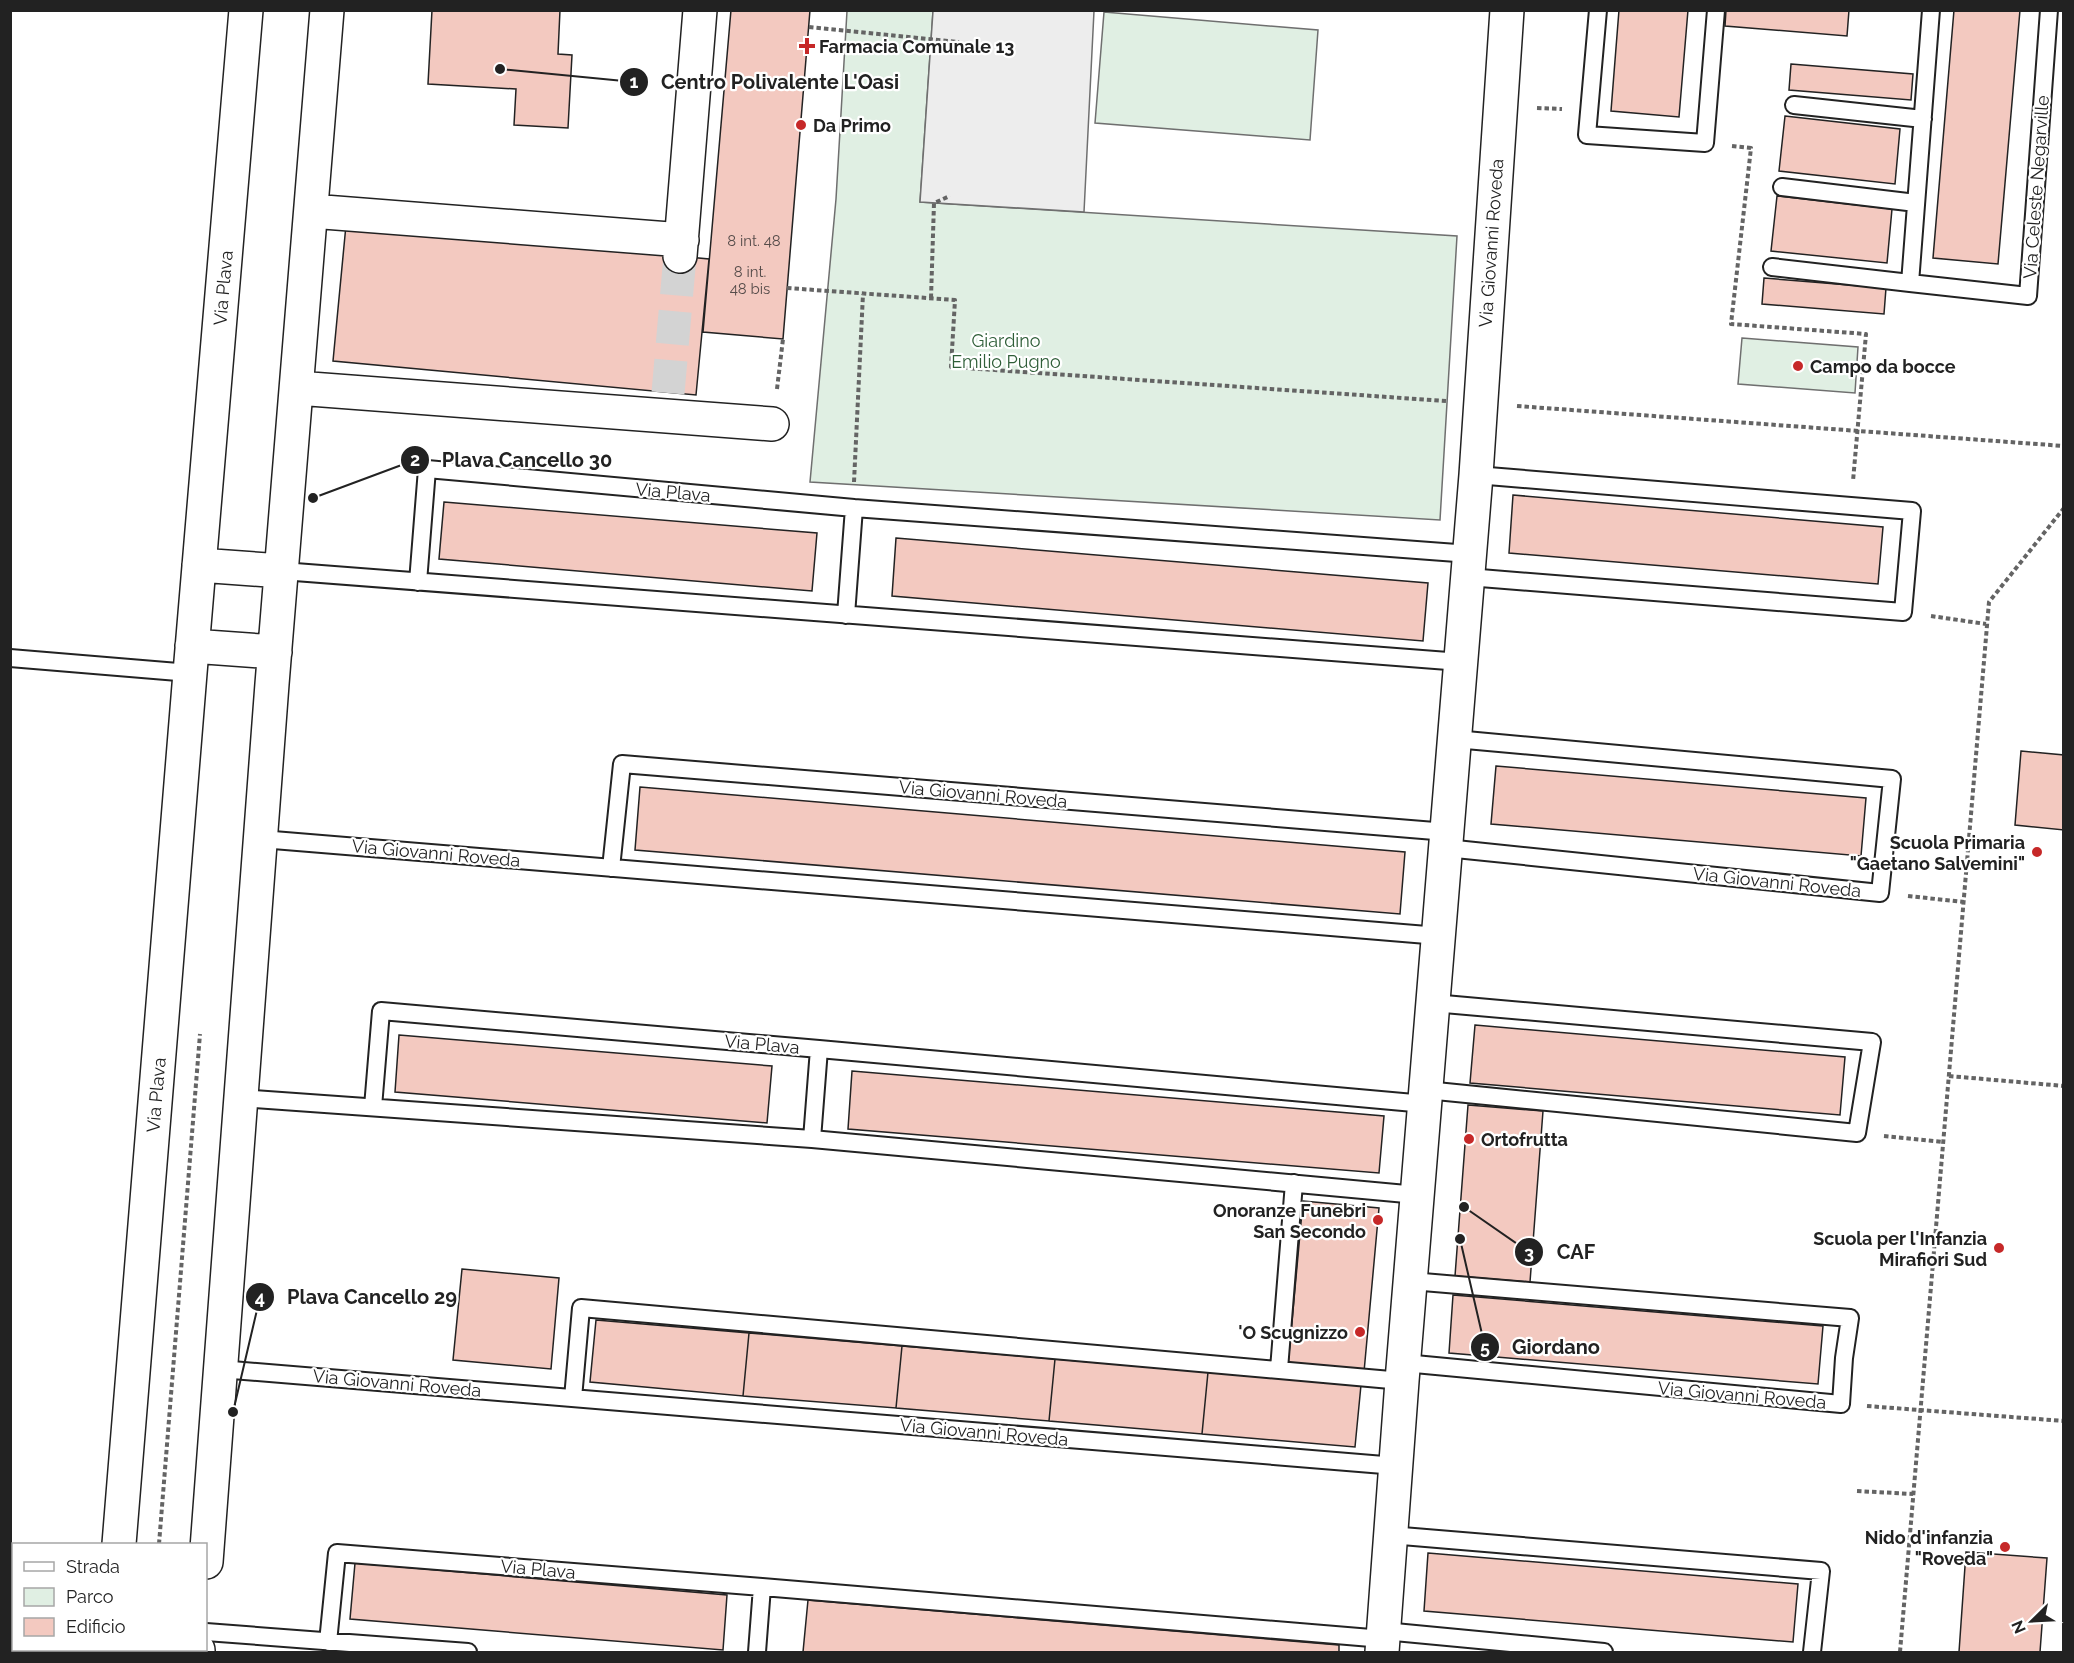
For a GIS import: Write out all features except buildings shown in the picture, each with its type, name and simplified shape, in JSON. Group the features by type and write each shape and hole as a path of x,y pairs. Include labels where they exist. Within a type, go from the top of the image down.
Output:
{"street":[{"name":"Via Plava","path":"119,1543 246,10"},
{"path":"207,1548 275,652 327,10"},
{"path":"311,211 681,248 700,10"},
{"name":"Via Giovanni Roveda","path":"1383,1641 1476,475 1507,10"},
{"path":"297,388 667,405 772,424"},
{"path":"199,565 282,571"},
{"path":"191,660 275,652"}],"lane":[{"path":"1598,10 1587,135 1704,143 1716,10"},
{"path":"1772,267 1910,283 1931,10"},
{"name":"Via Celeste Negarville","path":"1910,283 2028,296 2049,10"},
{"path":"1794,105 1923,119"},
{"path":"1782,187 1916,203"},
{"name":"Via Plava","path":"418,582 427,470 854,508"},
{"path":"846,615 854,508 1469,565 1903,612 1912,511 1476,475"},
{"path":"282,571 1461,662"},
{"path":"10,658 191,660"},
{"name":"Via Giovanni Roveda","path":"611,868 622,764 1446,840 1880,893 1892,779 1455,739"},
{"name":"Via Giovanni Roveda","path":"261,838 1438,936"},
{"path":"819,1049 1857,1133 1872,1042 1433,1003"},
{"name":"Via Plava","path":"373,1107 381,1011 819,1049 812,1139"},
{"path":"241,1098 812,1139 1417,1195"},
{"path":"1279,1369 1294,1183"},
{"name":"Via Giovanni Roveda","path":"573,1398 581,1308 1279,1369 1403,1372 1841,1404 1844,1358 1851,1318 1410,1281"},
{"name":"Via Giovanni Roveda","path":"220,1368 1396,1467"},
{"path":"1390,1535 1821,1571 1812,1653"},
{"name":"Via Plava","path":"328,1642 337,1553 762,1587"},
{"path":"757,1653 762,1587 1383,1641 1604,1653"},
{"path":"207,1632 468,1653"}],"path":[{"path":"809,27 959,42"},
{"path":"1500,106 1589,110"},
{"path":"1704,143 1751,148 1731,324 1866,334 1859,431 1850,506"},
{"path":"931,298 934,203 950,196"},
{"path":"787,288 955,300 951,367 2064,446"},
{"path":"854,508 863,294"},
{"path":"772,424 783,339"},
{"path":"1900,1653 1989,602 2064,508"},
{"path":"1903,612 1986,624"},
{"path":"1880,893 1964,902"},
{"path":"1949,1076 2064,1086"},
{"path":"1857,1133 1944,1142"},
{"path":"1841,1404 2064,1421"},
{"path":"1857,1491 1914,1494"}],"green space":[{"name":"Giardino Emilio Pugno","path":"847,11 933,11 920,202 1457,236 1440,520 810,482 836,199"},
{"path":"1104,12 1318,30 1310,140 1095,123"},
{"name":"Campo da bocce","path":"1742,338 1858,347 1855,393 1738,384"}],"shaded area":[{"path":"933,11 1094,11 1084,212 920,202"}],"tunnel":[{"path":"668,393 680,256"}],"place":[{"name":"Farmacia Comunale 13","path":"807,46"},
{"name":"Centro Polivalente L'Oasi","path":"500,69"},
{"name":"Da Primo","path":"801,125"},
{"name":"Campo da bocce","path":"1798,366"},
{"name":"Plava Cancello 30","path":"313,498"},
{"name":"Scuola Primaria \"Gaetano Salvemini\"","path":"2037,852"},
{"name":"Ortofrutta","path":"1469,1139"},
{"name":"CAF","path":"1464,1207"},
{"name":"Onoranze Funebri San Secondo","path":"1378,1220"},
{"name":"Giordano","path":"1460,1239"},
{"name":"Scuola per l'Infanzia Mirafiori Sud","path":"1999,1248"},
{"name":"'O Scugnizzo","path":"1360,1332"},
{"name":"Plava Cancello 29","path":"233,1412"},
{"name":"Nido d'infanzia \"Roveda\"","path":"2005,1547"}]}
